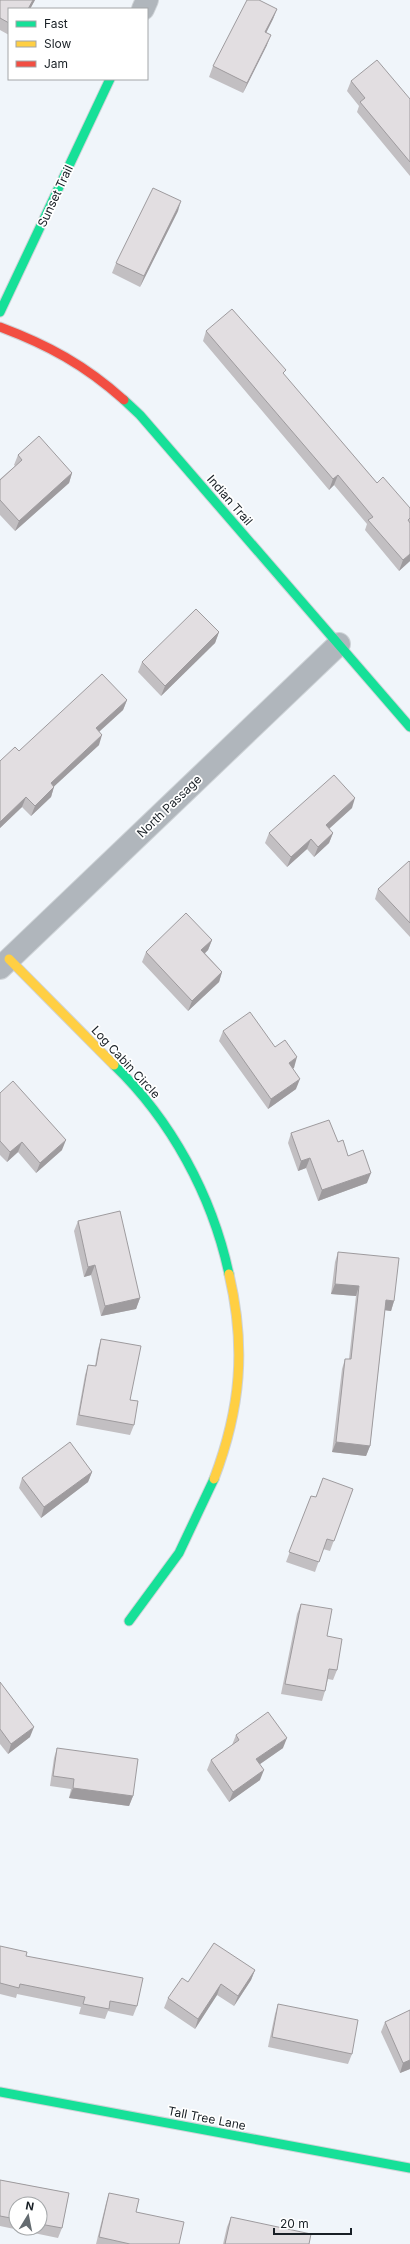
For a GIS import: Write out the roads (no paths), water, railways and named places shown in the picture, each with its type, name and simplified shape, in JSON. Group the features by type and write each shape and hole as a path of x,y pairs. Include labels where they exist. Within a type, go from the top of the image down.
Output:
{"street":[{"name":"Sunset Trail","path":"0,312 110,80"},
{"name":"Indian Trail","path":"0,327 31,338 63,354 92,373 140,415 410,727"},
{"name":"North Passage","path":"5,963 339,644"},
{"name":"Log Cabin Circle","path":"5,963 144,1095 173,1137 192,1172 213,1220 229,1270 238,1320 240,1369 233,1414 223,1455 203,1505 178,1554 129,1622"},
{"name":"Tall Tree Lane","path":"0,2092 410,2168"}]}
